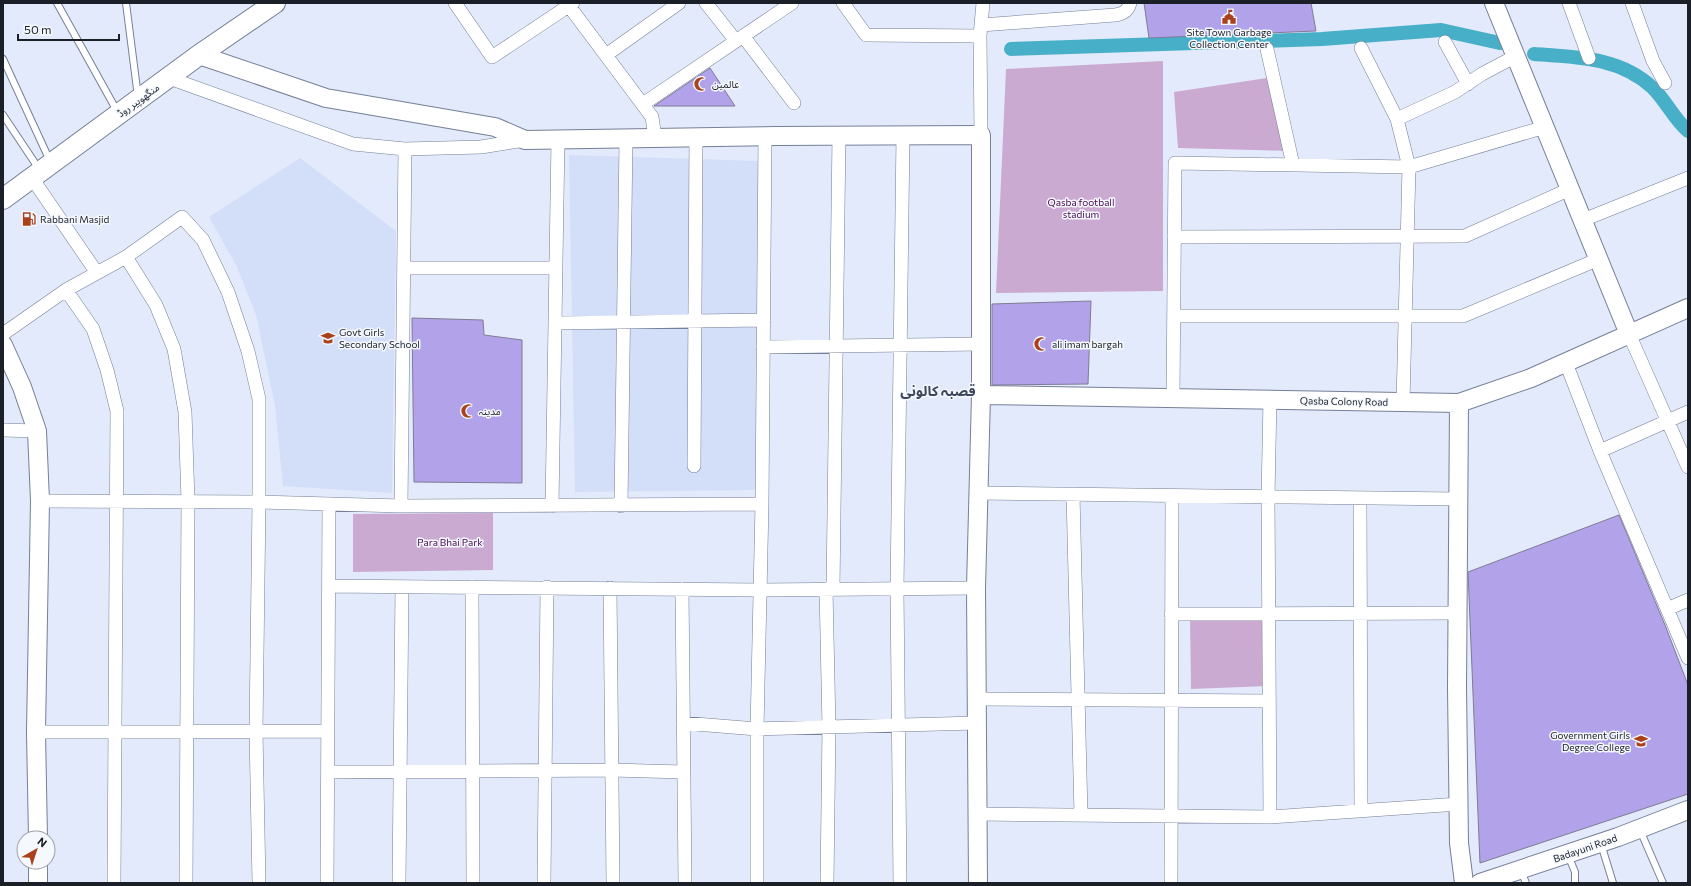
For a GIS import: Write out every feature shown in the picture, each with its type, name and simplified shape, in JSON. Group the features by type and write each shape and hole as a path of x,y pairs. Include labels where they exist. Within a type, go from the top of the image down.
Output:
{"main road":[{"name":"منگھوپیر روڈ","path":"5,193 41,171 271,4"}],"street":[{"path":"456,3 492,57 571,4 606,55 652,116 655,138"},
{"path":"606,55 679,3"},
{"path":"706,3 740,39 794,103"},
{"path":"643,104 792,3"},
{"path":"843,3 866,35 980,31 1115,15 1126,11 1129,8 1130,3"},
{"path":"978,883 976,588 981,395 980,31 982,3"},
{"path":"1569,3 1589,58"},
{"path":"1632,3 1653,61 1664,83"},
{"path":"1497,4 1516,56 1629,334 1688,467"},
{"path":"1445,42 1468,84"},
{"path":"1361,48 1398,119 1409,167 1403,402"},
{"path":"1268,49 1293,165"},
{"path":"199,55 326,98 495,127 525,140"},
{"path":"1398,119 1455,92 1482,74 1516,56"},
{"path":"169,78 353,144 405,149 481,147 525,140 558,139 839,135 981,135"},
{"path":"1173,397 1175,163 1409,167 1545,127"},
{"path":"827,883 829,589 836,347 839,135"},
{"path":"900,883 897,589 903,135"},
{"path":"757,883 757,729 762,504 765,136"},
{"path":"694,466 696,137"},
{"path":"621,506 626,138"},
{"path":"552,506 558,139"},
{"path":"401,506 405,149"},
{"path":"41,171 97,273"},
{"path":"1582,220 1688,178"},
{"path":"1174,237 1465,236 1570,189"},
{"path":"3,334 66,290 126,257 182,217 203,240 228,292 248,351 259,399 256,731 259,883"},
{"path":"126,257 156,305 174,348 185,412 188,501 186,883"},
{"path":"1174,316 1463,316 1599,259"},
{"path":"404,268 556,268"},
{"path":"66,290 93,329 107,370 117,411 114,883"},
{"name":"Qasba Colony Road","path":"981,395 1173,397 1459,403 1531,378 1688,308"},
{"path":"555,322 764,320"},
{"path":"763,347 981,344"},
{"path":"3,345 22,387 37,432 40,501 36,732 38,830"},
{"path":"1566,362 1600,451 1688,658"},
{"path":"1270,399 1268,497 1270,817"},
{"path":"1459,403 1459,844 1464,883"},
{"path":"1600,451 1688,412"},
{"path":"3,430 37,432"},
{"path":"978,493 1458,499"},
{"path":"1073,494 1082,815"},
{"path":"1171,883 1172,496"},
{"path":"1360,498 1360,811"},
{"path":"40,501 188,501 401,506 621,506 762,504"},
{"path":"327,883 329,504"},
{"path":"329,586 760,590 976,588"},
{"path":"399,883 402,587"},
{"path":"472,587 473,883"},
{"path":"544,883 547,587"},
{"path":"610,588 613,883"},
{"path":"682,589 685,883"},
{"path":"1667,609 1688,600"},
{"path":"1172,614 1360,612 1458,613"},
{"path":"977,699 1269,701"},
{"path":"683,723 757,729 977,723"},
{"path":"36,732 328,731"},
{"path":"328,772 545,772 612,770 683,772"},
{"path":"978,814 1270,817 1459,804"},
{"name":"Badayuni Road","path":"1480,883 1523,876 1568,854 1688,810"},
{"path":"38,870 38,883"}],"lane":[{"path":"57,3 118,115"},
{"path":"126,3 138,100"},
{"path":"3,59 41,171"},
{"path":"3,115 41,171"},
{"path":"1640,828 1664,883"},
{"path":"1601,842 1613,883"},
{"path":"1568,854 1575,872 1575,883"}],"shaded area":[{"path":"569,155 759,161 756,490 575,492"},
{"name":"Govt Girls Secondary School","path":"300,158 396,231 392,493 283,486 275,406 256,315 237,267 209,217"}],"green space":[{"name":"Qasba football stadium","path":"1163,61 1163,291 996,293 1006,69"},
{"path":"1274,77 1294,151 1178,148 1174,92"},
{"name":"Para Bhai Park","path":"493,513 493,570 353,572 353,514"},
{"path":"1190,617 1265,619 1268,686 1191,689"}],"building":[{"name":"Site Town Garbage Collection Center","path":"1144,3 1311,3 1316,31 1149,38"},
{"name":"عالمین","path":"710,68 735,106 654,106"},
{"name":"ali imam bargah","path":"1091,301 1088,384 992,385 992,304"},
{"name":"مدینہ","path":"412,318 483,320 484,335 522,340 522,483 414,482"},
{"name":"Government Girls Degree College","path":"1619,515 1665,625 1688,685 1688,794 1480,863 1468,572"}],"waterway":[{"path":"1011,49 1322,39 1441,30 1500,43"},
{"path":"1534,54 1597,60 1627,70 1653,88 1678,121 1688,131"}],"place":[{"name":"Site Town Garbage Collection Center","path":"1229,17"},
{"name":"عالمین","path":"701,84"},
{"name":"Rabbani Masjid","path":"29,219"},
{"name":"Govt Girls Secondary School","path":"328,338"},
{"name":"ali imam bargah","path":"1041,344"},
{"name":"مدینہ","path":"468,411"},
{"name":"Government Girls Degree College","path":"1641,741"}],"district":[{"name":"قصبہ کالونی","path":"938,390"}]}
